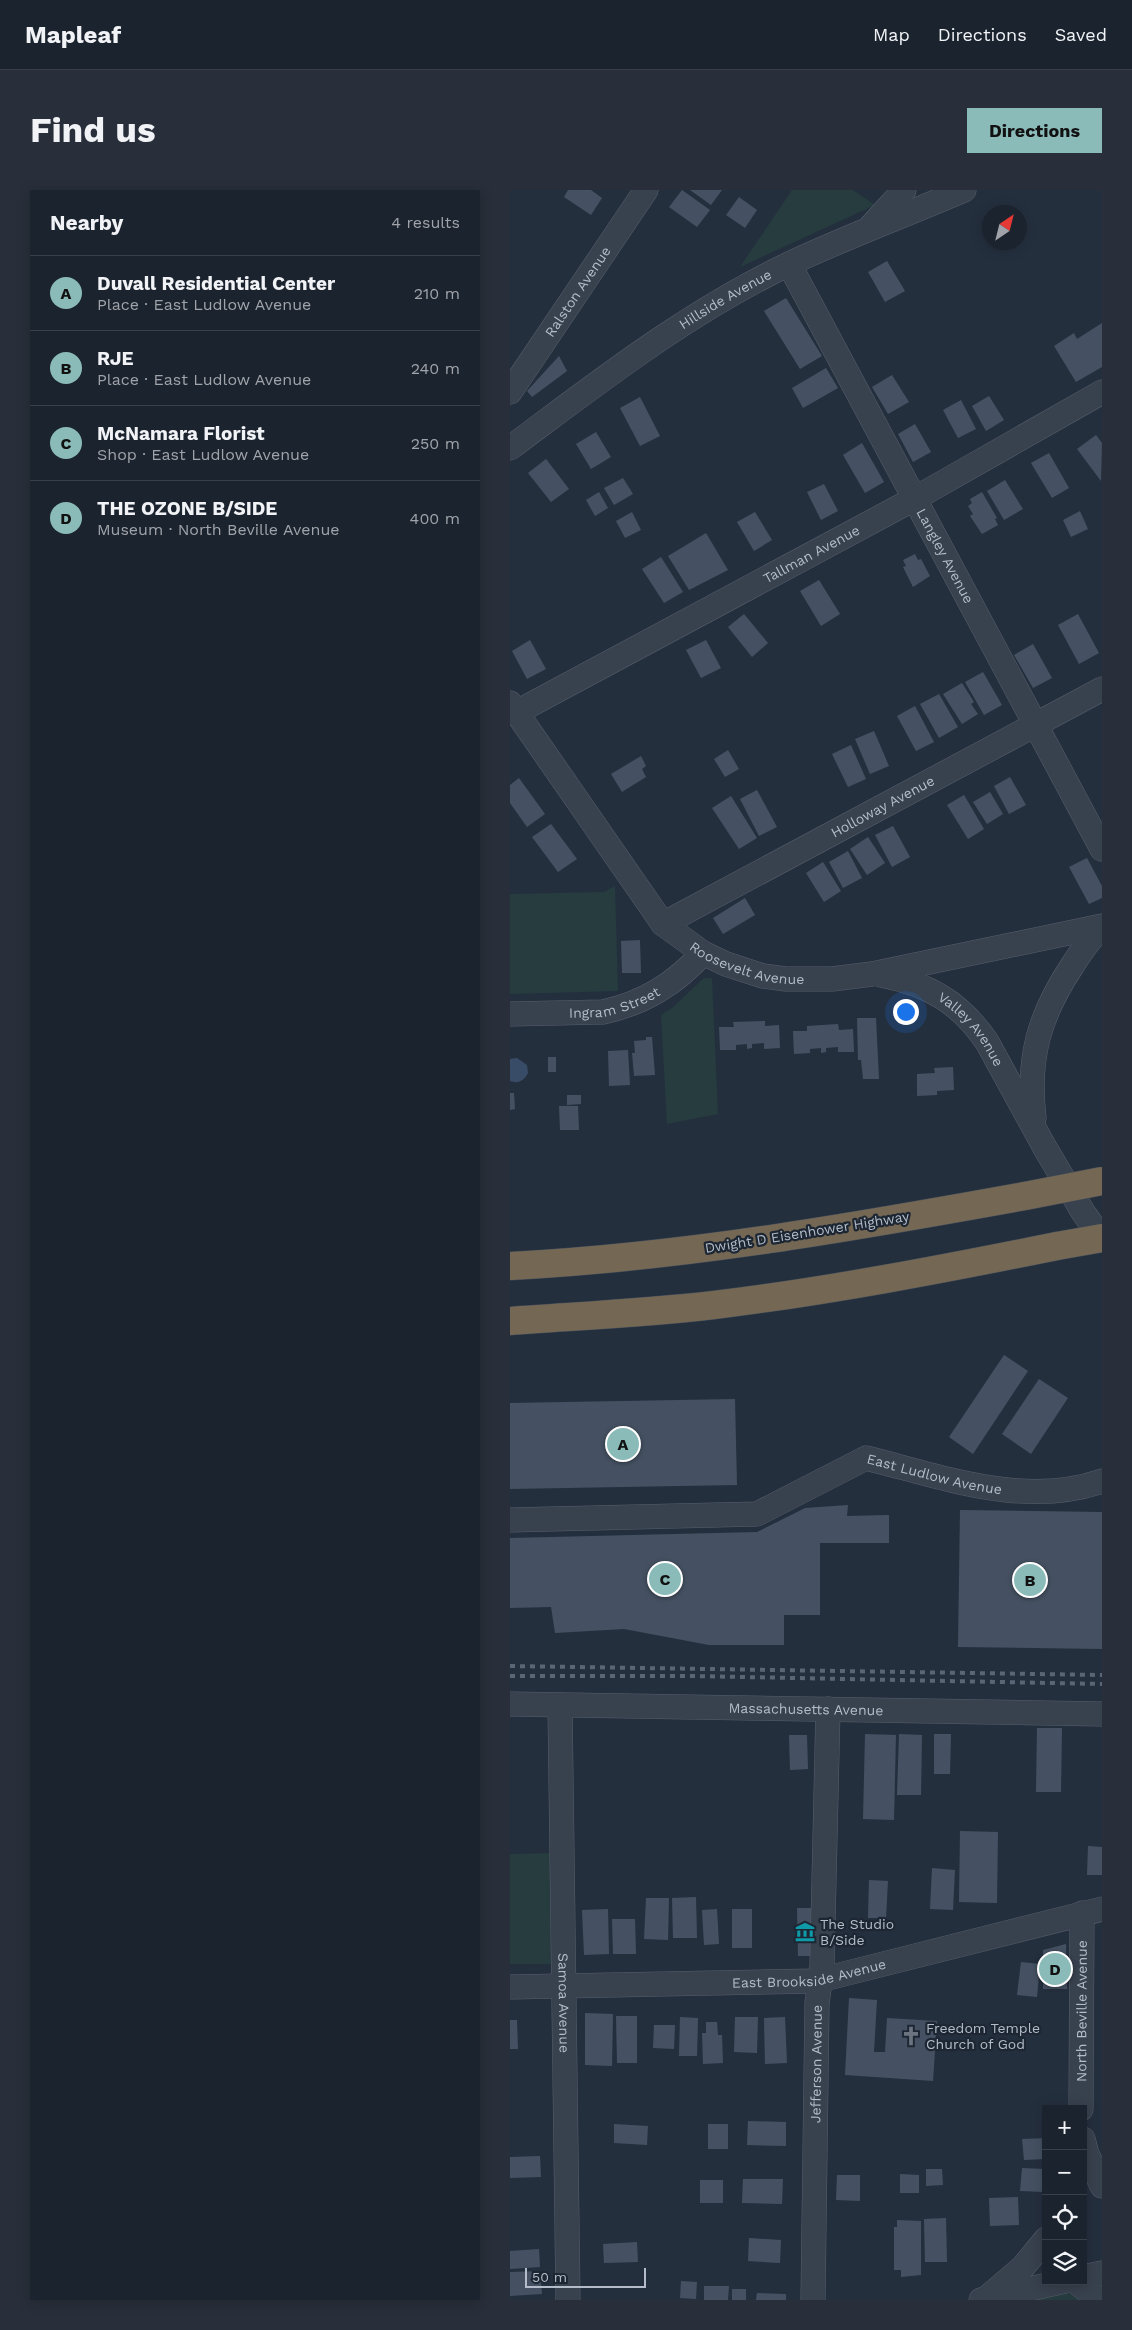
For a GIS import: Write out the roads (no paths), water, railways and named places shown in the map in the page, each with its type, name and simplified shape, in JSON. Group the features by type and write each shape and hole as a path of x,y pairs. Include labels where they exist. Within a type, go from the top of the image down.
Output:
{"highway":[{"name":"Dwight D Eisenhower Highway","path":"510,1266 614,1258 833,1231 1102,1181"},
{"path":"510,1321 669,1310 799,1294 1102,1238"}],"street":[{"name":"Ralston Avenue","path":"510,392 646,190"},
{"path":"866,232 904,190"},
{"name":"Hillside Avenue","path":"510,448 648,347 716,304 789,264 959,191"},
{"name":"Langley Avenue","path":"789,264 1102,849"},
{"name":"Tallman Avenue","path":"513,708 914,499 1102,392"},
{"name":"Holloway Avenue","path":"663,924 1102,689"},
{"name":"Roosevelt Avenue","path":"513,708 663,924 703,953 726,964 763,976 786,979 832,979 872,974 1102,926"},
{"name":"Valley Avenue","path":"1035,1127 1031,1093 1031,1071 1034,1048 1043,1020 1068,971 1102,926"},
{"name":"Ingram Street","path":"510,1014 603,1012 618,1009 640,1001 667,986 686,972 703,953"},
{"name":"Valley Avenue","path":"872,974 910,982 931,991 957,1007 973,1024 987,1042 1075,1199 1102,1238"},
{"name":"East Ludlow Avenue","path":"510,1520 756,1514 866,1458 978,1486 1030,1493 1067,1490 1102,1481"},
{"name":"Massachusetts Avenue","path":"510,1704 1102,1714"},
{"name":"Samoa Avenue","path":"560,1705 568,2300"},
{"name":"Jefferson Avenue","path":"813,2300 816,2004 821,1980 828,1709"},
{"name":"East Brookside Avenue","path":"510,1987 821,1980 1092,1911"},
{"name":"North Beville Avenue","path":"1081,2105 1092,1911"},
{"path":"1086,2150 1102,2186"},
{"path":"983,2299 1023,2267 1045,2240"},
{"path":"1087,2276 1102,2273"},
{"path":"983,2299 1047,2285"},
{"path":"1079,2285 1100,2300"}],"water":[{"path":"517,1058 527,1065 528,1073 520,1081 513,1082 510,1081 510,1059"}],"railway":[{"path":"510,1666 1102,1675"},
{"path":"510,1676 692,1676 1102,1684"}],"place":[{"name":"Duvall Residential Center","path":"623,1444"},
{"name":"McNamara Florist","path":"665,1579"},
{"name":"RJE","path":"1030,1580"},
{"name":"The Studio B/Side","path":"805,1932"},
{"name":"THE OZONE B/SIDE","path":"1055,1969"},
{"name":"Freedom Temple Church of God","path":"911,2036"}]}
